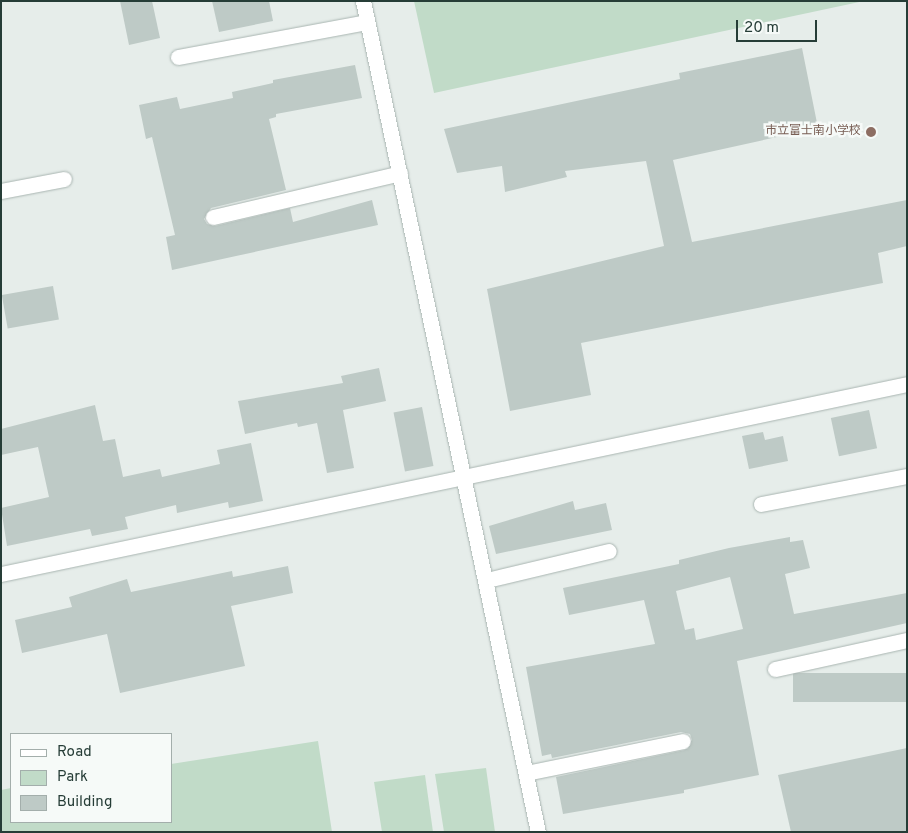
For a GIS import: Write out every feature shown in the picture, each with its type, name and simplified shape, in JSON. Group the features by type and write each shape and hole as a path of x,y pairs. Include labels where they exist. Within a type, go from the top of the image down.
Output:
{"street":[{"path":"363,1 538,832"},
{"path":"178,57 367,22"},
{"path":"213,217 400,173"},
{"path":"1,191 64,179"},
{"path":"1,574 463,479 907,384"},
{"path":"761,504 907,476"},
{"path":"486,580 609,551"},
{"path":"776,669 907,640"},
{"path":"526,773 683,741"}],"green space":[{"path":"414,1 864,1 434,93"},
{"path":"318,741 332,832 1,832 1,790 10,788 10,823 172,823 172,764"},
{"path":"486,768 495,832 444,832 435,774"},
{"path":"425,775 433,832 382,832 374,782"}],"building":[{"path":"120,1 152,1 160,38 129,45"},
{"path":"212,1 269,1 273,21 219,32"},
{"path":"802,48 818,128 673,160 692,242 907,200 907,246 878,253 883,283 581,343 591,395 510,411 487,289 664,246 646,161 565,171 567,177 505,192 502,166 457,173 444,129 680,79 679,73"},
{"path":"355,65 362,98 276,114 276,117 269,119 286,190 211,208 204,219 207,224 215,226 290,208 293,222 372,200 378,225 172,270 166,237 175,235 152,137 146,139 139,105 177,97 180,109 233,98 232,92 273,83 273,80"},
{"path":"53,286 59,319 8,329 2,295"},
{"path":"379,368 386,401 343,410 354,468 327,473 317,423 298,427 297,423 245,434 238,401 343,383 341,376"},
{"path":"95,405 103,441 115,439 123,477 160,469 162,477 220,464 217,450 251,443 263,501 229,508 228,502 177,513 176,505 125,517 128,529 92,536 90,529 7,546 1,508 49,497 38,447 1,455 1,429"},
{"path":"422,407 433,466 405,471 394,413"},
{"path":"869,410 877,448 839,456 831,418"},
{"path":"763,432 765,440 783,436 788,461 749,469 742,436"},
{"path":"573,501 575,510 606,503 612,530 496,554 489,526"},
{"path":"790,537 790,542 803,540 810,568 785,574 794,614 907,593 907,623 737,661 759,775 684,790 684,793 563,814 556,777 685,750 692,740 690,734 681,732 552,758 551,754 542,756 526,667 655,644 644,600 569,615 563,588 679,564 679,560 729,548","holes":["730,577 743,629 696,640 694,628 685,630 676,591"]},
{"path":"288,566 293,593 231,606 245,666 120,693 107,634 22,653 15,620 72,607 69,597 127,579 131,592 232,571 233,577"},
{"path":"793,673 907,673 907,702 793,702"},
{"path":"907,748 907,832 791,832 778,775"}],"place":[{"name":"市立富士南小学校","path":"871,132"}]}
